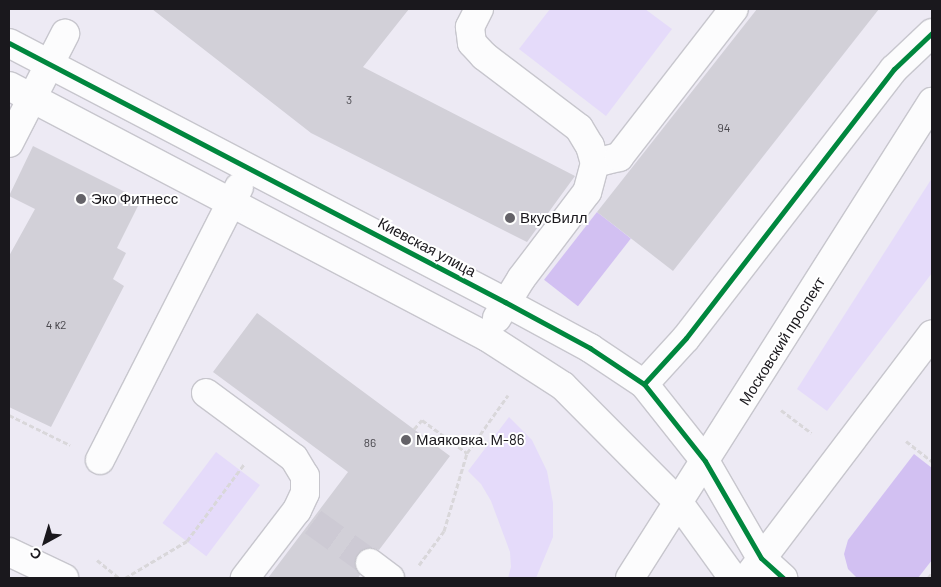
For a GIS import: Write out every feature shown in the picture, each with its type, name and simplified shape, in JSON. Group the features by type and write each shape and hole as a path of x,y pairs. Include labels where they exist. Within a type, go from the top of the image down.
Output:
{"street":[{"path":"479,9 470,27 472,43 484,56 580,128 590,146 595,163 587,192 506,302 487,337"},
{"path":"595,163 619,157 734,9"},
{"path":"644,384 692,331 894,69 932,32"},
{"path":"9,143 20,92 49,64 65,34"},
{"name":"Киевская улица","path":"9,43 506,302 590,348 644,384 705,462 754,568"},
{"path":"20,92 487,337 563,386 679,503 732,578"},
{"name":"Московский проспект","path":"630,578 932,102"},
{"path":"100,460 250,168"},
{"path":"784,578 754,568 932,334"},
{"path":"206,393 294,458 305,476 305,516 245,578"},
{"path":"9,552 64,578"}],"path":[{"path":"391,571 444,531 467,453 508,395"},
{"path":"781,410 811,433"},
{"path":"9,415 100,460"},
{"path":"414,429 422,420 467,453"},
{"path":"906,441 932,461"},
{"path":"125,578 186,541 240,470"},
{"path":"97,560 120,578"},
{"path":"928,578 932,573"}],"shaded area":[{"path":"550,9 645,9 672,29 606,116 519,49"},
{"path":"932,178 932,273 827,411 797,389"},
{"path":"597,212 631,238 578,306 544,280"},
{"path":"509,417 532,440 547,471 553,503 553,537 536,578 508,578 511,567 510,552 491,501 481,484 468,471"},
{"path":"216,452 260,485 206,556 162,523"},
{"path":"914,454 932,468 932,560 918,578 857,578 848,569 844,554 848,540"}],"building":[{"path":"152,9 409,9 363,67 575,176 527,242 311,133"},
{"path":"757,9 879,9 673,271 597,212"},
{"path":"33,146 141,200 117,248 126,253 113,279 124,286 51,427 9,407 9,256 35,209 9,196"},
{"path":"257,313 450,456 379,550 371,547 358,553 354,562 360,575 358,578 268,578 348,472 213,372"}],"tunnel":[{"path":"313,522 370,563"}],"cycle path":[{"path":"644,384 686,338 894,69 932,33"},
{"path":"9,43 505,302 590,348 644,384 705,461 761,558 783,578"}],"place":[{"name":"Эко Фитнесс","path":"81,199"},
{"name":"ВкусВилл","path":"510,218"},
{"name":"Маяковка. М-86","path":"406,440"}]}
